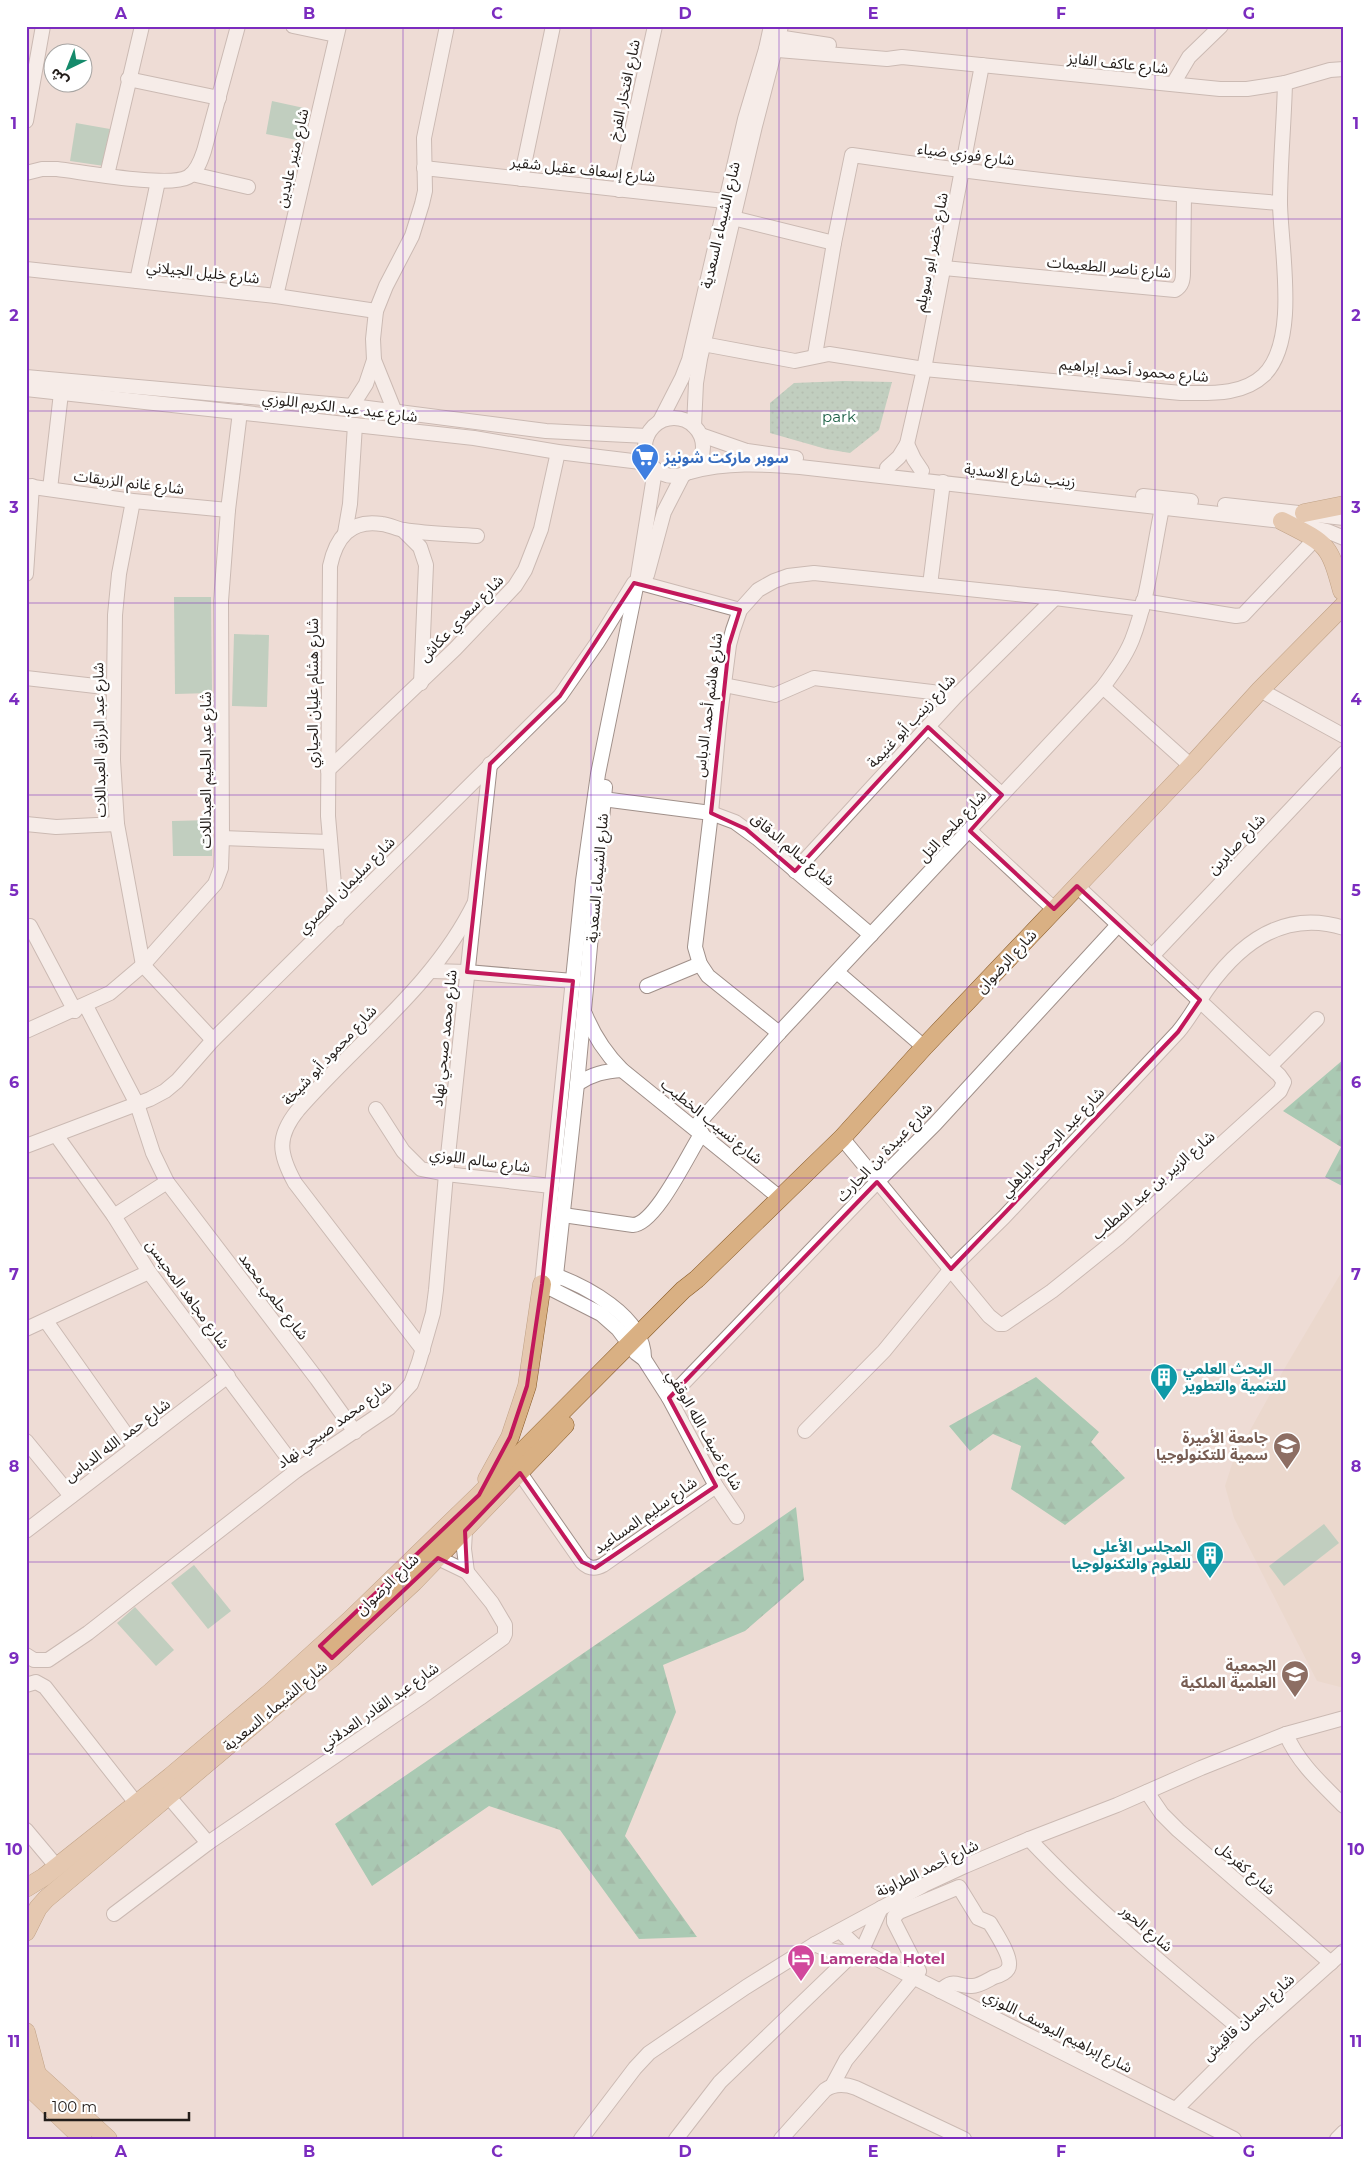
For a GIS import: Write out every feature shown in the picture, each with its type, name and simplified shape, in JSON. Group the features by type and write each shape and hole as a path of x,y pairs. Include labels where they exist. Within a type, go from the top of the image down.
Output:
{"main road":[{"path":"1304,513 1344,504"},
{"path":"1282,522 1316,538 1327,549 1334,560 1343,595"},
{"name":"شارع الرضوان","path":"520,1473 690,1294 697,1279 842,1138 924,1047 1191,766 1310,637 1319,630 1343,595"},
{"path":"480,1495 510,1437 527,1386 548,1280"},
{"name":"شارع الرضوان","path":"356,1625 480,1495 639,1347"},
{"name":"شارع الشيماء السعدية","path":"26,1932 38,1908 46,1899 169,1796 356,1625 438,1558 520,1473"},
{"path":"46,1899 29,1886 57,1867 272,1691 326,1652"},
{"path":"26,2032 30,2074 83,2139"},
{"path":"30,2074 108,2139"}],"street":[{"path":"26,121 43,26"},
{"path":"107,175 128,79 142,26"},
{"path":"26,173 42,169 57,169 158,181 182,179 192,174 201,160 238,26"},
{"path":"293,26 337,31"},
{"path":"395,412 374,360 373,339 376,310 418,221 425,191 424,138 447,26"},
{"path":"521,179 553,26"},
{"name":"شارع افتخار الفرخ","path":"620,190 655,26"},
{"path":"1173,84 1189,57 1221,26"},
{"name":"شارع منير عابدين","path":"276,296 337,31"},
{"name":"شارع عاكف الفايز","path":"774,38 887,59 902,58 1234,89 1285,82 1330,70 1344,69"},
{"name":"شارع الشيماء السعدية","path":"660,421 686,369 731,202 756,120 774,38"},
{"name":"شارع عاكف الفايز","path":"1330,70 1334,65 1344,61"},
{"name":"شارع خضر ابو سويلم","path":"887,468 899,457 907,444 944,268 982,65"},
{"path":"128,79 219,98"},
{"name":"شارع محمود أحمد إبراهيم","path":"704,344 795,360 829,354 924,369 1086,382 1181,393 1213,393 1241,389 1250,385 1260,379 1271,366 1279,351 1284,327 1286,307 1280,203 1285,82"},
{"name":"شارع فوزي ضياء","path":"815,355 834,243 852,155 1184,196 1280,203"},
{"name":"شارع إسعاف عقيل شقير","path":"424,168 731,202"},
{"path":"192,174 248,187"},
{"path":"137,281 158,181"},
{"name":"شارع ناصر الطعيمات","path":"944,268 1175,290 1180,287 1184,272 1184,196"},
{"name":"شارع الشيماء السعدية","path":"698,431 696,383 734,218 731,202"},
{"path":"734,218 834,243"},
{"name":"شارع خليل الجيلاني","path":"26,269 276,296 376,310"},
{"path":"352,406 366,384 374,360"},
{"name":"شارع عيد عبد الكريم اللوزي","path":"26,377 352,406 546,431 646,436"},
{"name":"شارع عيد عبد الكريم اللوزي","path":"26,390 474,438 652,466"},
{"path":"50,489 61,393"},
{"name":"شارع عبد الحليم العبداللات","path":"26,1031 116,990 143,965 215,884 222,868 221,601 228,510 240,412"},
{"path":"676,418 685,420 698,431 703,452 701,460 687,474 668,476 652,466 645,454 646,436 660,421 676,418"},
{"name":"شارع هشام عليان الحياري","path":"337,918 329,842 330,566 334,550 345,533 350,504 355,425"},
{"name":"زينب شارع الاسدية","path":"698,431 747,451 1344,518"},
{"path":"907,444 922,472"},
{"name":"شارع سعدي عكاش","path":"328,770 421,683 505,598 525,570 542,529 558,452"},
{"name":"زينب شارع الاسدية","path":"687,474 710,466 768,464 943,482 1282,522 1311,527 1344,538"},
{"name":"شارع الشيماء السعدية","path":"548,1280 551,1186 583,881 614,731 641,583 652,466"},
{"name":"شارع الشيماء السعدية","path":"641,583 664,512 687,474"},
{"path":"930,584 943,482"},
{"path":"26,574 29,486"},
{"name":"شارع غانم الزريقات","path":"29,486 134,501 228,510"},
{"name":"شارع عبد الرزاق العبداللات","path":"134,501 119,574 115,616 113,760 117,824 143,965"},
{"name":"شارع ملحم التل","path":"563,1215 634,1225 642,1223 671,1190 699,1130 779,1033 1104,686 1117,669 1132,640 1142,605 1162,508"},
{"path":"345,533 358,525 368,523 381,524 403,530 477,536"},
{"path":"403,530 420,547 426,565 421,683"},
{"name":"شارع هاشم أحمد الدباس","path":"779,1033 708,976 700,964 694,940 712,813 719,723 729,645 740,610 764,586 788,576 800,574 843,575 1236,616 1243,615 1316,538"},
{"path":"641,583 740,610"},
{"name":"شارع سليمان المصري","path":"26,1146 137,1104 165,1091 177,1081 214,1040 490,764 535,723 560,696 597,643 631,586 641,583"},
{"name":"شارع زينب أبو غنيمة","path":"795,871 957,695 1056,598"},
{"path":"26,678 113,688"},
{"path":"724,685 775,695 814,678 957,695"},
{"path":"1104,686 1191,766"},
{"path":"1260,690 1338,733 1344,720"},
{"path":"928,727 1002,795"},
{"name":"شارع صابرين","path":"1152,956 1344,753"},
{"name":"شارع محمود أبو شيخة","path":"423,1350 295,1183 283,1157 282,1142 288,1123 303,1104 431,971 459,932 475,902 490,764"},
{"name":"شارع الشيماء السعدية","path":"548,1280 563,1215 577,1084 599,799"},
{"name":"شارع سالم الدقاق","path":"599,799 712,813 735,822 746,829 871,935"},
{"path":"26,824 56,827 117,824"},
{"path":"970,830 1054,909"},
{"path":"222,838 329,842"},
{"name":"شارع الزبير بن عبد المطلب","path":"842,1138 989,1316 999,1324 1011,1321 1118,1238 1280,1091 1284,1082 1270,1066 1077,886"},
{"name":"شارع محمد صبحي نهاد","path":"26,1655 40,1661 53,1658 88,1633 297,1470 389,1408 404,1393 415,1373 423,1350 436,1290 446,1174 475,902"},
{"name":"شارع عبد الرحمن الباهلي","path":"805,1431 884,1351 951,1269 1004,1217 1178,1032 1216,977 1241,949 1268,932 1293,923 1309,922 1344,928"},
{"name":"شارع عبيدة بن الحارث","path":"669,1398 935,1124 1118,925"},
{"name":"شارع حلمي محمد","path":"30,926 137,1104 153,1154 167,1182 355,1432"},
{"path":"647,986 700,964"},
{"path":"143,965 214,1040"},
{"path":"431,971 467,972 573,981"},
{"path":"837,972 924,1047"},
{"name":"شارع نسيب الخطيب","path":"584,1011 593,1034 622,1070 699,1130 780,1198"},
{"path":"1270,1066 1317,1019"},
{"path":"577,1084 605,1071 622,1070"},
{"name":"شارع سالم اللوزي","path":"376,1109 403,1151 415,1164 429,1172 551,1186"},
{"name":"شارع مجاهد المحيسن","path":"56,1135 114,1216 149,1272 297,1470"},
{"path":"114,1216 167,1182"},
{"path":"26,1329 149,1272"},
{"name":"شارع ضيف الله الوقفي","path":"548,1280 595,1303 620,1311 716,1486 737,1517"},
{"path":"46,1321 135,1447"},
{"name":"شارع حمد الله الدباس","path":"26,1531 228,1376"},
{"path":"26,1441 70,1496"},
{"name":"شارع سليم المساعيد","path":"520,1473 582,1562 586,1566 595,1568 603,1565 716,1486"},
{"path":"465,1531 464,1549 467,1572"},
{"name":"شارع عبد القادر العدلاني","path":"114,1914 208,1843 500,1641 505,1634 505,1625 492,1603 467,1572 438,1558"},
{"path":"26,1684 36,1682 45,1687 136,1803"},
{"name":"شارع أحمد الطراونة","path":"581,2139 634,2068 649,2054 746,1987 815,1944 924,1885 1029,1839 1286,1734 1344,1718"},
{"path":"1286,1734 1292,1748 1301,1761 1344,1806"},
{"name":"شارع كفرخل","path":"1147,1792 1162,1814 1178,1830 1331,1963"},
{"path":"169,1796 208,1843"},
{"path":"26,1830 57,1867"},
{"name":"شارع الحور","path":"1029,1839 1065,1878 1135,1941 1249,2036"},
{"path":"781,2139 820,2095 832,2086 846,2060 914,1978 920,1968 894,1922 894,1917 899,1912 960,1888 978,1918 990,1923 1008,1956 1008,1969 1002,1974 974,1986 952,1983 947,1984 940,1990"},
{"path":"676,2139 720,2082 862,1950 881,1908"},
{"name":"شارع إبراهيم اليوسف اللوزي","path":"845,1929 862,1950 1234,2139"},
{"path":"815,1944 831,1952 862,1950"},
{"name":"شارع إحسان قاقيش","path":"1176,2109 1249,2036 1344,1951"},
{"path":"832,2086 856,2088 939,2134 964,2139"},
{"path":"1337,2139 1344,2132"}],"highlighted area":[{"path":"634,583 740,610 729,645 711,813 746,829 795,871 928,727 1002,795 970,831 1054,909 1077,886 1200,1000 1178,1032 951,1269 877,1182 669,1398 716,1486 595,1568 582,1562 520,1473 465,1531 467,1572 438,1558 332,1658 320,1646 479,1495 510,1437 527,1386 542,1284 573,981 467,972 490,764 560,696"}],"shaded area":[{"name":"جامعة الأميرة سمية للتكنولوجيا","path":"1344,1268 1344,1688 1317,1681 1234,1518 1225,1486 1233,1461 1283,1371"}],"green space":[{"path":"272,101 304,108 297,140 266,134"},
{"path":"76,123 110,129 104,166 70,161"},
{"name":"park","path":"892,382 879,430 850,453 826,449 770,433 770,403 794,383"},
{"path":"174,597 211,597 212,693 175,694"},
{"path":"234,634 269,635 267,707 232,706"},
{"path":"212,820 212,856 173,856 172,821"},
{"path":"1344,1059 1344,1187 1325,1177 1341,1147 1283,1111"},
{"path":"1036,1377 1099,1432 1091,1442 1125,1478 1065,1525 1011,1489 1021,1446 993,1434 970,1451 949,1426"},
{"path":"796,1507 804,1580 745,1631 663,1665 676,1712 625,1836 697,1937 639,1939 560,1830 489,1806 372,1886 335,1824"},
{"path":"1324,1524 1339,1543 1284,1586 1269,1566"},
{"path":"194,1565 231,1611 208,1629 171,1583"},
{"path":"135,1607 174,1650 156,1666 117,1623"}],"place":[{"name":"سوبر ماركت شونيز","path":"645,481"},
{"name":"البحث العلمي للتنمية والتطوير","path":"1164,1401"},
{"name":"جامعة الأميرة سمية للتكنولوجيا","path":"1287,1470"},
{"name":"المجلس الأعلى للعلوم والتكنولوجيا","path":"1210,1579"},
{"name":"الجمعية العلمية الملكية","path":"1295,1698"},
{"name":"Lamerada Hotel","path":"801,1982"}]}
